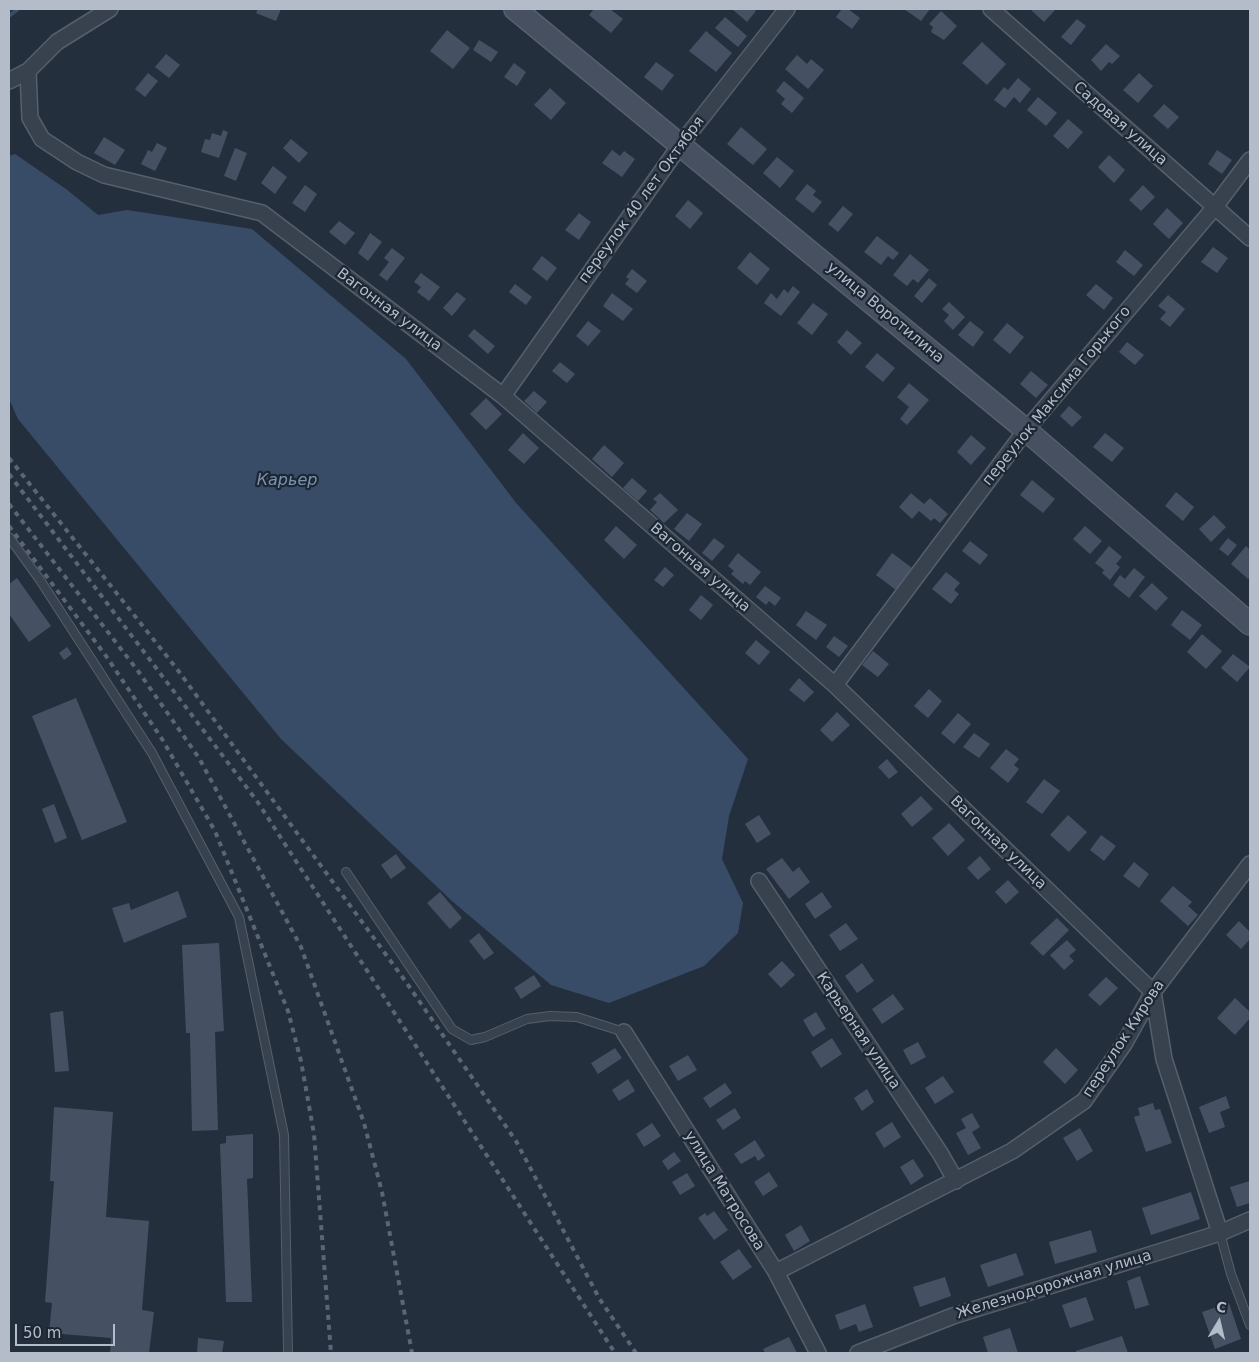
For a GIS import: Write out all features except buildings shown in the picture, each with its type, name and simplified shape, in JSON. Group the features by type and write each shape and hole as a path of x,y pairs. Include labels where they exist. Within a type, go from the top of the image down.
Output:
{"street":[{"path":"9,80 28,71 57,42 110,9"},
{"name":"улица Воротилина","path":"515,9 1026,430 1250,624"},
{"name":"переулок 40 лет Октября","path":"503,396 680,144 787,9"},
{"name":"Садовая улица","path":"991,9 1250,238"},
{"name":"Вагонная улица","path":"28,71 30,118 42,139 77,162 104,175 262,213 503,396 835,686 1153,992"},
{"name":"переулок Максима Горького","path":"835,686 1026,430 1214,208 1250,160"},
{"name":"переулок Кирова","path":"776,1272 1012,1151 1084,1101 1124,1044 1153,992 1250,864"},
{"name":"Карьерная улица","path":"758,881 940,1153 956,1181"},
{"path":"1153,992 1164,1059 1220,1233"},
{"name":"улица Матросова","path":"624,1032 776,1272 818,1353"},
{"name":"Железнодорожная улица","path":"858,1353 953,1316 1220,1233 1250,1220"}],"lane":[{"path":"9,537 40,580 152,753 239,917 284,1135 288,1353"},
{"path":"346,872 452,1029 471,1040 485,1037 527,1019 550,1016 577,1017 624,1032"},
{"path":"1220,1233 1231,1274 1250,1325"}],"water":[{"name":"Карьер","path":"15,154 66,189 98,215 127,210 252,229 406,359 517,504 748,759 729,816 722,859 743,903 738,933 704,966 609,1003 551,985 452,901 281,739 18,419 9,399 9,156"}],"waterway":[{"path":"9,16 18,9"}],"railway":[{"path":"9,458 177,669 406,982 516,1141 599,1298 636,1353"},
{"path":"9,474 257,801 615,1353"},
{"path":"9,504 138,671 199,758 301,947 364,1123 382,1192 412,1353"},
{"path":"9,526 106,656 162,739 215,831 288,1011 301,1061 314,1134 331,1353"}]}
